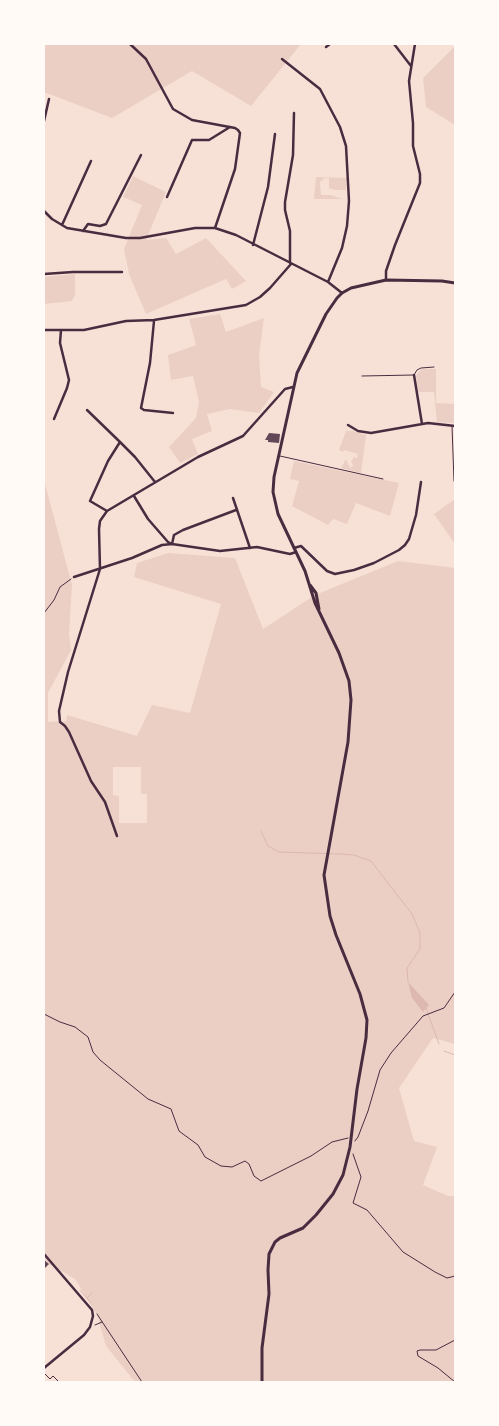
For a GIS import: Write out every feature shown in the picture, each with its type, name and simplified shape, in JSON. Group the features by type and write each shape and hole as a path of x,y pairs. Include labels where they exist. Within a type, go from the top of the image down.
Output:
{"main road":[{"path":"262,1382 262,1348 269,1294 269,1254 275,1242 303,1228 316,1215 333,1194 345,1170 350,1148 367,1020 360,994 330,916 324,876 348,742 351,700 349,682 344,664 320,612 316,593 309,583 278,514 274,502 273,483 293,387 300,366 326,314 342,293 350,288 386,280 455,283"}],"street":[{"path":"130,44 146,59 173,108 192,120 236,128 240,133 234,169 215,228"},
{"path":"326,47 330,44"},
{"path":"394,44 411,66"},
{"path":"386,280 386,271 395,245 420,184 420,174 413,146 409,81 415,44"},
{"path":"282,59 320,89 340,127 346,146 349,201 347,226 342,248 328,282"},
{"path":"44,121 49,99"},
{"path":"44,330 84,330 126,321 154,320 246,305 260,297 291,264 290,231 285,202 293,155 294,113"},
{"path":"167,196 192,140 209,140 230,127"},
{"path":"253,245 268,187 275,134"},
{"path":"83,231 88,224 103,226 109,221 141,155"},
{"path":"62,225 92,161"},
{"path":"44,211 62,225 83,231 133,239 195,228 215,228 236,236 328,282 342,293"},
{"path":"44,274 122,272"},
{"path":"154,320 150,363 141,408 144,410 173,413"},
{"path":"54,419 68,388 61,348 61,330"},
{"path":"414,375 422,424"},
{"path":"117,836 105,802 91,781 69,732 60,722 59,711 68,672 100,569 100,521 107,510 203,455 243,436 285,389 293,387"},
{"path":"87,410 135,457 155,482"},
{"path":"348,425 358,431 371,433 422,424 454,426"},
{"path":"107,510 90,501 108,461 120,442"},
{"path":"74,577 162,545 172,544 220,551 265,547 290,554 301,546 327,571 335,574 354,570 392,554 410,539 421,482"},
{"path":"134,496 148,519 168,542 172,544"},
{"path":"233,498 250,548"},
{"path":"172,544 174,535 183,530 236,510"},
{"path":"44,1254 92,1310 93,1316 90,1327 84,1335 44,1368"}],"lane":[{"path":"362,376 414,375 421,368 434,367"},
{"path":"454,426 454,481"},
{"path":"279,456 383,479"},
{"path":"44,1373 50,1379 53,1376 59,1382"}],"path":[{"path":"44,613 54,600 60,587 74,577"},
{"path":"455,992 444,1008 423,1016 390,1053 380,1070 358,1138 350,1148 361,1177 353,1202 367,1210 403,1252 447,1278 455,1276"},
{"path":"44,1014 74,1027 88,1037 93,1052 100,1060 148,1099 171,1109 179,1131 198,1145 206,1157 221,1166 232,1167 245,1161 249,1164 254,1176 261,1181 311,1156 332,1142 351,1138"},
{"path":"100,1318 142,1382"},
{"path":"90,1327 102,1322"},
{"path":"455,1340 436,1350 420,1350 417,1352 418,1356 438,1368 455,1382"}],"shaded area":[{"path":"44,44 301,44 251,106 192,71 112,118 44,92"},
{"path":"455,46 455,125 426,107 423,78"},
{"path":"133,176 166,192 146,240 166,238 176,254 206,238 246,281 232,289 226,279 146,314 129,274 124,249 142,205 123,197"},
{"path":"316,177 347,178 346,190 329,188 329,178 325,178 320,182 321,195 330,195 343,199 314,199"},
{"path":"75,274 75,295 72,301 44,304 44,277"},
{"path":"220,314 226,332 264,318 259,355 261,387 274,392 259,413 230,409 207,414 212,431 192,439 198,454 180,463 169,447 196,418 199,402 193,376 171,380 168,355 196,345 189,319"},
{"path":"422,369 436,369 436,403 455,404 455,423 437,422 434,392 418,392 416,377"},
{"path":"346,431 366,435 361,473 341,468 346,459 350,468 353,466 351,461 354,457 357,458 358,454 339,450"},
{"path":"294,461 399,483 390,516 356,503 347,524 333,519 328,525 292,506 299,481 290,479"},
{"path":"44,480 72,585 69,634 71,650 48,693 48,722 66,721 67,715 137,736 152,705 190,713 221,604 134,577 137,563 168,553 235,558 263,629 315,595 398,561 455,568 455,1044 433,1038 399,1088 414,1141 437,1147 423,1185 448,1196 455,1196 455,1382 135,1382 106,1346 97,1315 75,1279 44,1261","holes":["113,767 141,767 141,794 147,794 147,823 119,823 119,796 113,795"]},
{"path":"455,499 455,544 434,514"},
{"path":"408,982 429,1005 423,1012 412,998"}],"building":[{"path":"269,433 280,434 279,443 265,440"},
{"path":"44,1260 49,1264 45,1268 44,1267"}],"waterway":[{"path":"261,831 268,846 279,852 354,855 371,861 412,914 420,933 420,949 407,968 408,982"},
{"path":"426,1008 439,1044"},
{"path":"444,1051 455,1055"},
{"path":"80,1290 91,1303"},
{"path":"87,1298 92,1293"}]}
